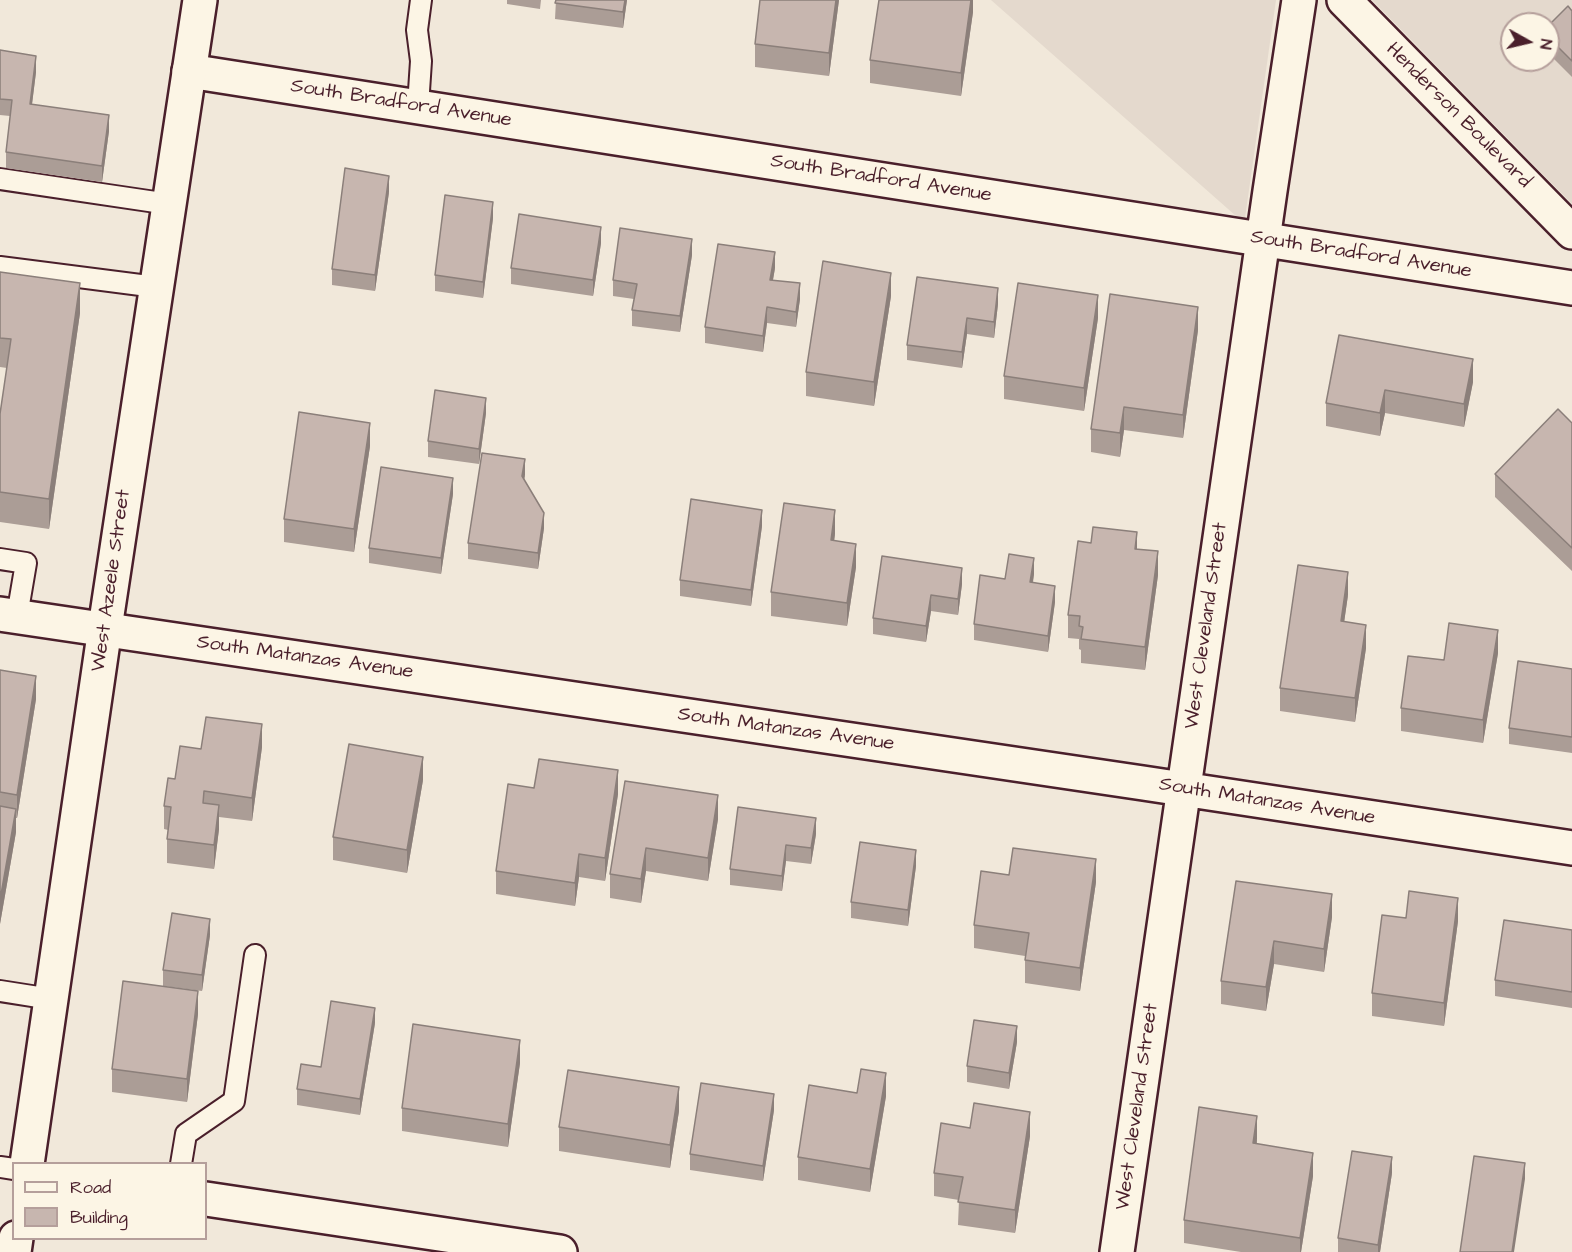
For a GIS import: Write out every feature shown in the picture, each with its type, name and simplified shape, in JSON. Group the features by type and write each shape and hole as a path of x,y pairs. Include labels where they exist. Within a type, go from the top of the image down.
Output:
{"street":[{"name":"West Azeele Street","path":"27,1162 200,0"},
{"name":"West Cleveland Street","path":"1117,1252 1299,0"},
{"name":"Henderson Boulevard","path":"1344,0 1572,232"},
{"name":"South Bradford Avenue","path":"189,71 1572,288"},
{"name":"South Matanzas Avenue","path":"9,615 1572,848"},
{"path":"207,1199 560,1252"}],"lane":[{"path":"418,106 421,61 417,30 421,0"},
{"path":"0,179 169,204"},
{"path":"0,267 156,287"},
{"path":"0,559 26,563 9,615"},
{"path":"181,1162 186,1134 234,1101 255,955"},
{"path":"0,991 51,999"}],"shaded area":[{"path":"991,0 1276,0 1245,218 1236,216"},
{"path":"1372,0 1572,0 1572,204"}],"building":[{"path":"556,0 625,0 623,12 555,3"},
{"path":"760,0 836,0 829,53 755,44"},
{"path":"879,0 971,0 961,73 870,60"},
{"path":"1568,6 1572,11 1572,61 1560,49 1560,14"},
{"path":"0,50 36,56 30,104 109,115 102,166 6,152 12,100 0,99"},
{"path":"345,168 389,176 375,275 332,269"},
{"path":"445,195 493,202 483,282 435,275"},
{"path":"519,214 601,227 593,280 511,268"},
{"path":"620,228 692,239 680,316 632,310 637,284 613,280"},
{"path":"718,244 775,252 770,280 800,283 796,312 767,307 763,336 705,327"},
{"path":"823,261 891,273 874,382 806,372"},
{"path":"0,272 80,283 49,499 0,492 0,414 11,339 0,338"},
{"path":"917,277 998,288 994,322 967,318 962,352 907,345"},
{"path":"1018,283 1098,295 1084,388 1004,376"},
{"path":"1110,294 1198,307 1183,415 1124,407 1120,433 1091,429"},
{"path":"1339,335 1473,359 1464,404 1385,390 1380,413 1326,403"},
{"path":"435,390 486,398 479,449 428,441"},
{"path":"1558,409 1572,423 1572,548 1495,474"},
{"path":"299,412 370,423 354,529 284,519"},
{"path":"482,453 525,459 522,476 544,513 538,553 468,543"},
{"path":"381,467 453,478 441,558 369,548"},
{"path":"691,499 762,510 751,590 680,580"},
{"path":"784,503 835,510 831,540 856,544 847,603 771,592"},
{"path":"1093,527 1137,532 1135,549 1158,551 1145,647 1081,639 1083,627 1079,626 1080,616 1068,615 1078,541 1091,543"},
{"path":"1009,554 1034,558 1030,582 1055,586 1048,636 974,624 980,575 1005,579"},
{"path":"882,556 962,568 958,599 931,595 926,626 873,618"},
{"path":"1298,565 1348,572 1341,621 1366,625 1355,698 1280,688"},
{"path":"1449,623 1498,630 1483,720 1401,708 1408,656 1444,660"},
{"path":"1518,661 1572,669 1572,737 1509,728"},
{"path":"0,670 36,676 17,795 0,792"},
{"path":"206,717 262,724 252,798 204,791 203,803 219,805 214,845 167,839 171,807 164,806 168,778 175,779 180,746 201,749"},
{"path":"349,744 423,757 407,850 333,837"},
{"path":"539,759 618,770 605,858 579,854 575,883 496,871 508,784 534,788"},
{"path":"625,781 718,795 708,858 646,848 641,879 610,874"},
{"path":"0,806 16,809 0,900"},
{"path":"738,807 816,818 811,848 786,845 782,876 730,869"},
{"path":"860,842 916,850 908,910 851,902"},
{"path":"1013,848 1096,859 1080,968 1025,960 1029,933 974,925 981,871 1009,875"},
{"path":"1236,881 1332,894 1324,949 1274,941 1266,987 1221,981"},
{"path":"1409,891 1458,898 1444,1003 1372,993 1382,915 1406,918"},
{"path":"172,913 210,919 202,975 163,970"},
{"path":"1504,920 1572,930 1572,992 1495,980"},
{"path":"123,981 198,991 187,1079 112,1069"},
{"path":"331,1001 375,1008 360,1099 297,1089 301,1064 321,1067"},
{"path":"974,1020 1017,1026 1009,1073 967,1066"},
{"path":"413,1024 520,1040 508,1124 402,1108"},
{"path":"861,1069 886,1073 870,1169 798,1157 809,1085 857,1093"},
{"path":"568,1070 679,1087 670,1145 559,1127"},
{"path":"701,1083 774,1094 763,1166 690,1154"},
{"path":"974,1103 1030,1112 1015,1210 958,1202 963,1177 934,1173 941,1123 970,1128"},
{"path":"1199,1107 1257,1116 1253,1143 1313,1153 1300,1238 1184,1220"},
{"path":"1352,1151 1392,1157 1378,1245 1338,1238"},
{"path":"1474,1156 1525,1163 1512,1252 1460,1252"}]}
